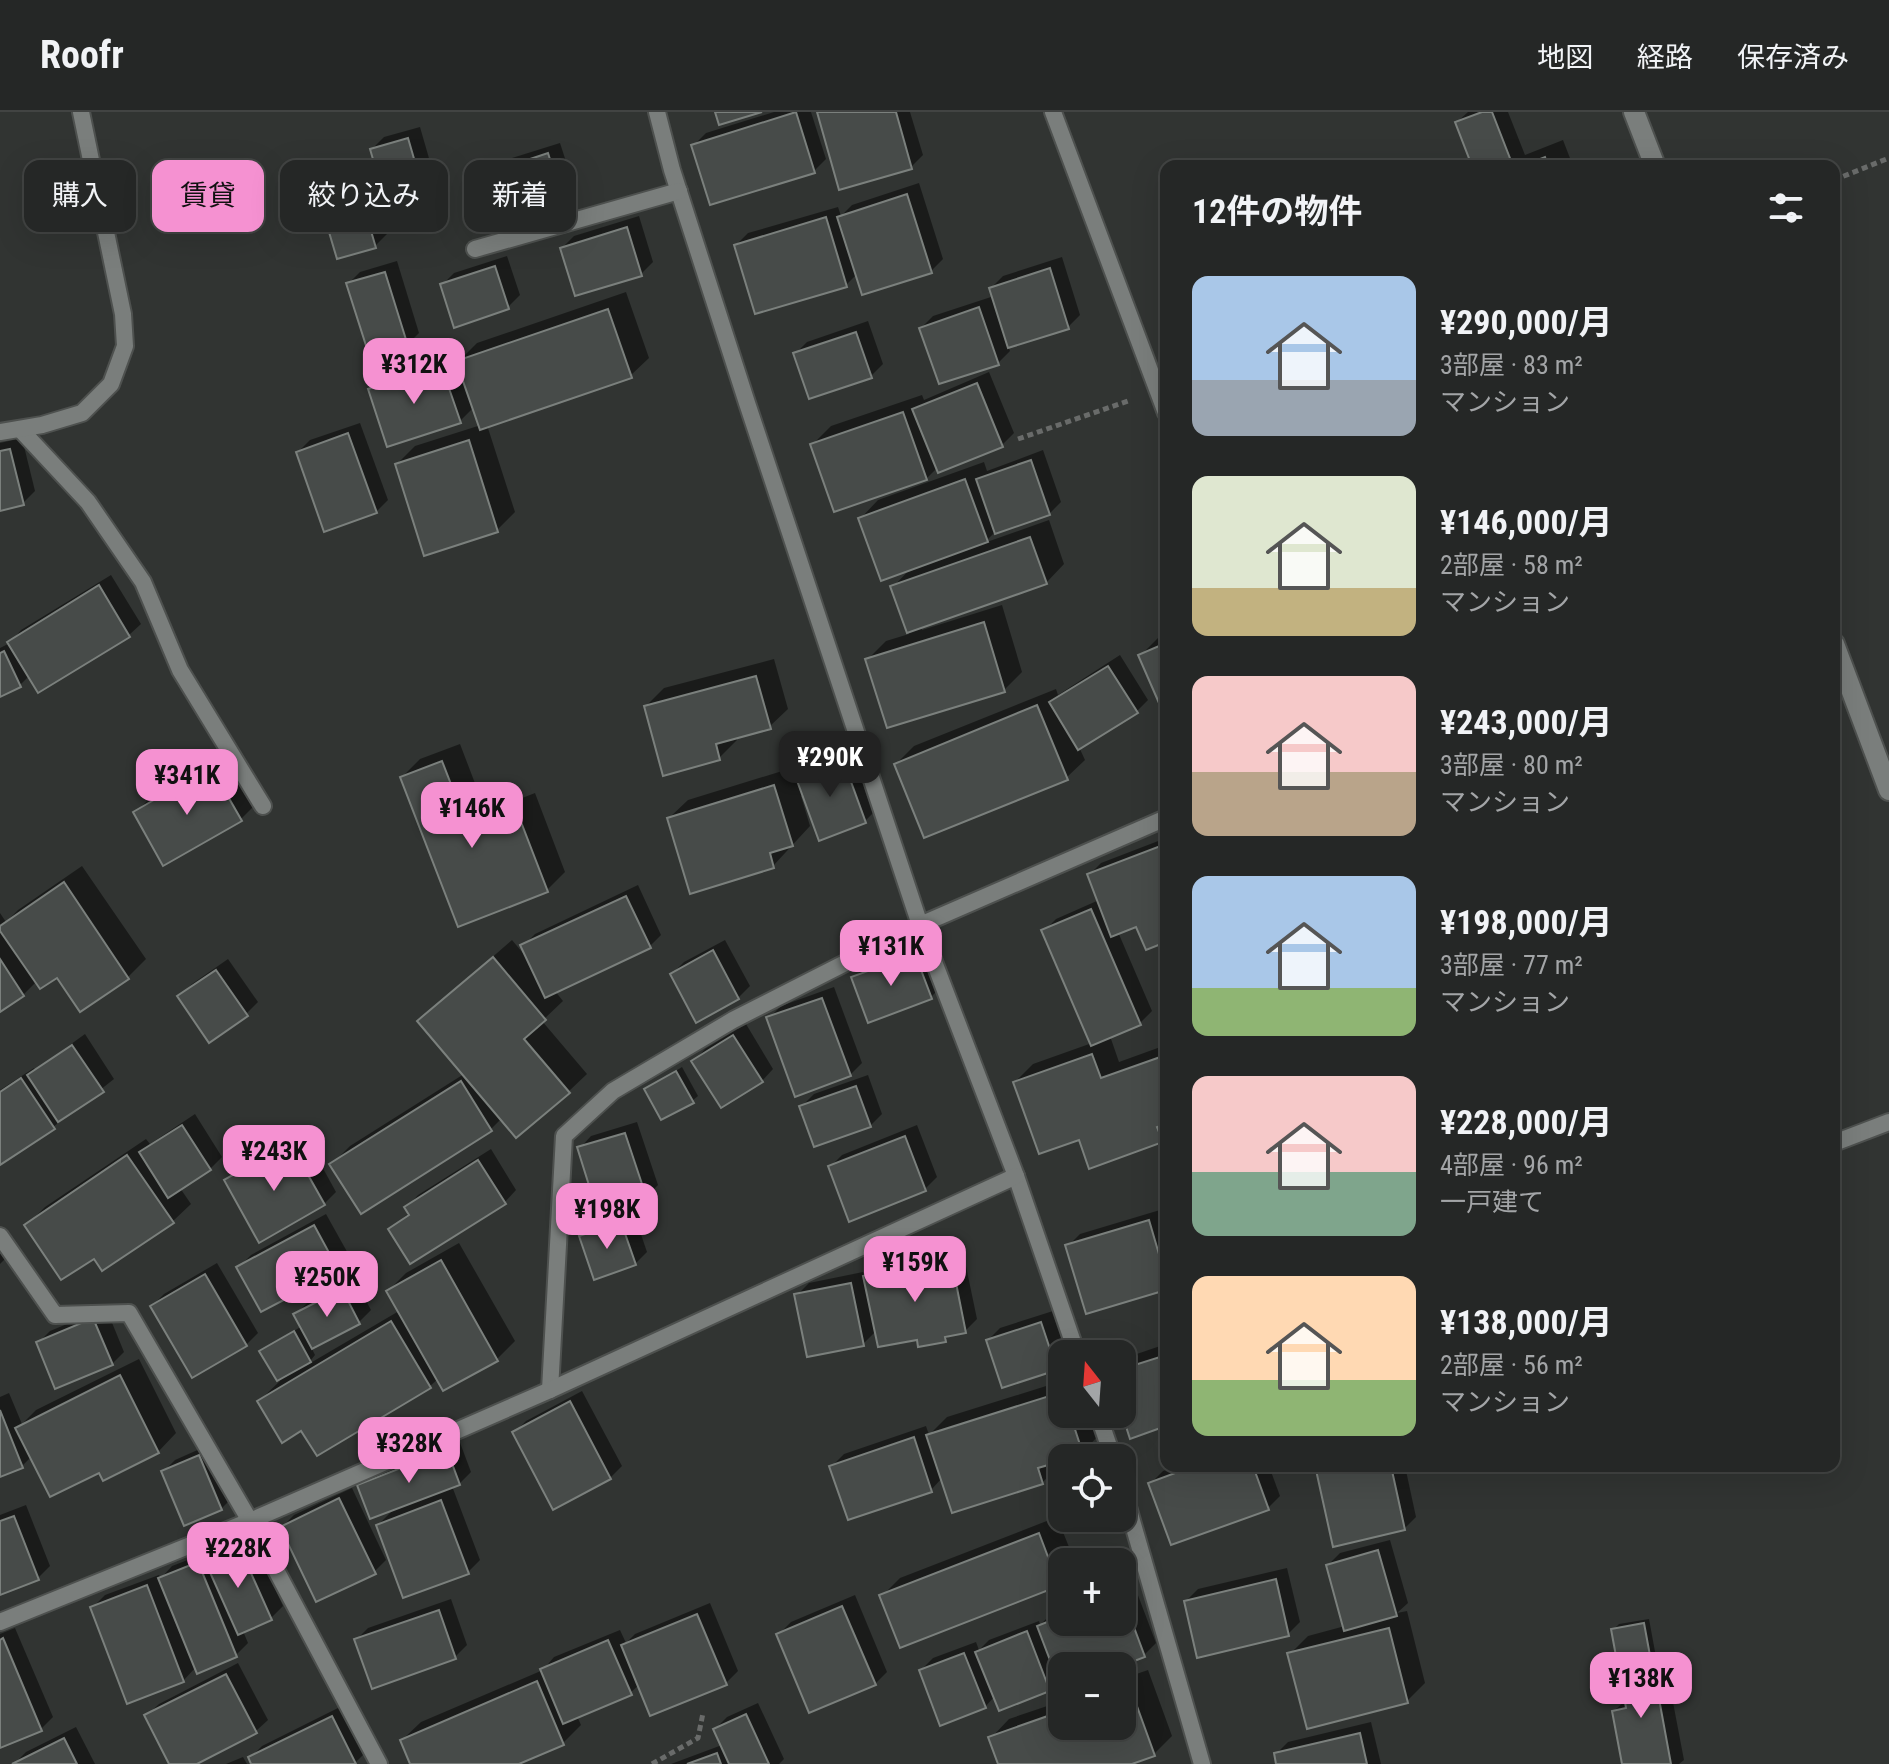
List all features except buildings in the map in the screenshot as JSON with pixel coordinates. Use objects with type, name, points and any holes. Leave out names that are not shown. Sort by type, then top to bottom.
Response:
[{"type":"main road","points":[[1634,112],[1653,160]]},
{"type":"main road","points":[[1840,660],[1889,790]]},
{"type":"lane","points":[[0,432],[82,413],[111,384],[125,346],[123,314],[81,112]]},
{"type":"lane","points":[[657,112],[679,191],[920,925],[1016,1176],[1072,1340]]},
{"type":"lane","points":[[1053,112],[1160,398]]},
{"type":"lane","points":[[475,249],[679,191]]},
{"type":"lane","points":[[20,429],[88,502],[143,582],[180,670],[263,806]]},
{"type":"lane","points":[[550,1390],[564,1136],[613,1091],[733,1020],[920,925],[1160,821]]},
{"type":"lane","points":[[1840,1141],[1889,1122]]},
{"type":"lane","points":[[0,1622],[250,1521],[550,1390],[1016,1176]]},
{"type":"lane","points":[[0,1236],[55,1315],[129,1313],[250,1521],[379,1764]]},
{"type":"lane","points":[[1135,1532],[1202,1764]]},
{"type":"path","points":[[1840,178],[1889,158]]},
{"type":"path","points":[[1018,439],[1157,391]]},
{"type":"path","points":[[652,1764],[698,1738],[703,1713]]}]
